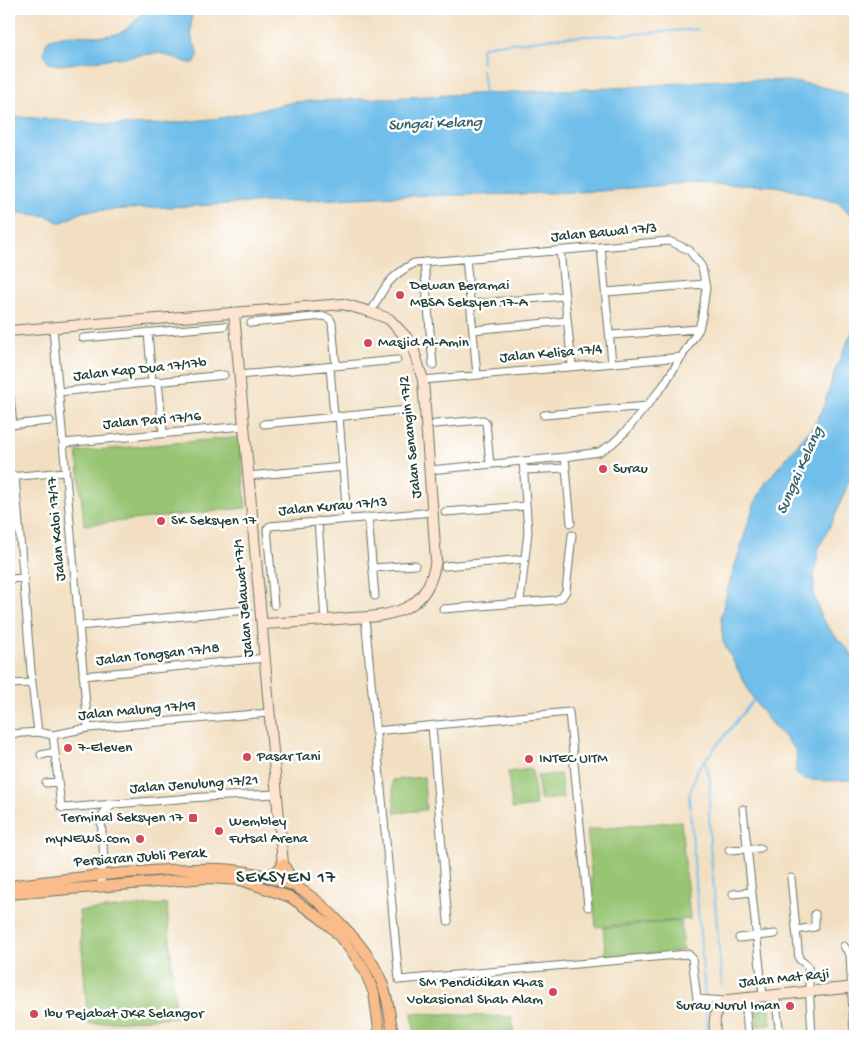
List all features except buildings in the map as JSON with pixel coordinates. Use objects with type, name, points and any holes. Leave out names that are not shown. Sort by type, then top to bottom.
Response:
[{"type":"main road","points":[[264,876],[276,872],[283,864],[292,882],[298,888]]},
{"type":"main road","name":"Persiaran Jubli Perak","points":[[9,886],[100,875],[224,868],[242,870],[282,881],[298,888],[334,916],[362,947],[382,983],[393,1035]]},
{"type":"main road","name":"Persiaran Jubli Perak","points":[[9,894],[225,878],[241,880],[290,897],[334,930],[353,953],[374,993],[380,1036]]},
{"type":"main road","points":[[282,881],[285,892],[290,897]]},
{"type":"main road","points":[[380,1036],[385,1030],[390,1017]]},
{"type":"street","name":"Jalan Bawal 17/3","points":[[371,312],[385,286],[397,272],[414,263],[669,241],[689,250],[702,267],[705,284],[699,329],[663,386],[626,431],[612,444],[599,452],[565,457],[430,470]]},
{"type":"street","points":[[601,247],[611,335],[612,363]]},
{"type":"street","points":[[560,250],[572,366]]},
{"type":"street","points":[[466,258],[477,375]]},
{"type":"street","points":[[424,262],[433,365]]},
{"type":"street","points":[[606,292],[705,284]]},
{"type":"street","points":[[470,304],[564,296]]},
{"type":"street","name":"Jalan Senangin 17/2","points":[[9,331],[343,304],[389,319],[407,338],[413,348],[423,380],[436,560],[434,574],[429,586],[410,606],[384,615],[262,624]]},
{"type":"street","name":"Jalan Jelawat 17/1","points":[[234,313],[283,864],[282,881]]},
{"type":"street","points":[[251,323],[324,316],[330,319],[332,323],[333,366],[347,519]]},
{"type":"street","points":[[472,330],[566,321]]},
{"type":"street","points":[[83,338],[224,326]]},
{"type":"street","name":"Jalan Kaloi 17/17","points":[[53,328],[88,728]]},
{"type":"street","points":[[611,335],[699,329]]},
{"type":"street","points":[[148,332],[163,433]]},
{"type":"street","name":"Jalan Kelisa 17/4","points":[[423,380],[682,356]]},
{"type":"street","points":[[239,376],[397,360]]},
{"type":"street","name":"Jalan Kap Dua 17/17b","points":[[59,392],[224,375]]},
{"type":"street","points":[[9,389],[11,425],[50,421]]},
{"type":"street","points":[[544,415],[647,406]]},
{"type":"street","points":[[264,424],[408,410]]},
{"type":"street","points":[[435,424],[483,420],[486,423],[490,464]]},
{"type":"street","name":"Jalan Pari 17/16","points":[[64,443],[244,426]]},
{"type":"street","points":[[565,457],[570,523]]},
{"type":"street","points":[[520,602],[528,532],[523,461]]},
{"type":"street","points":[[248,476],[342,467]]},
{"type":"street","points":[[524,470],[566,468]]},
{"type":"street","points":[[38,732],[19,528],[12,477],[66,472]]},
{"type":"street","points":[[445,512],[526,506]]},
{"type":"street","name":"Jalan Kurau 17/13","points":[[274,605],[267,529],[270,526],[433,512]]},
{"type":"street","points":[[368,517],[375,596]]},
{"type":"street","points":[[318,522],[325,620]]},
{"type":"street","points":[[9,528],[19,528]]},
{"type":"street","points":[[443,609],[556,600],[562,597],[566,591],[572,536]]},
{"type":"street","points":[[445,566],[525,560]]},
{"type":"street","points":[[373,568],[415,565]]},
{"type":"street","points":[[9,580],[24,578]]},
{"type":"street","points":[[79,626],[247,610]]},
{"type":"street","points":[[365,617],[399,980],[688,954],[692,958],[696,997],[700,1000],[726,1001]]},
{"type":"street","name":"Jalan Tongsan 17/18","points":[[84,676],[264,658]]},
{"type":"street","points":[[9,684],[32,683]]},
{"type":"street","points":[[375,731],[569,712],[588,907]]},
{"type":"street","name":"Jalan Malung 17/19","points":[[9,734],[38,732],[53,735],[88,728],[270,713]]},
{"type":"street","points":[[432,726],[448,921]]},
{"type":"street","points":[[53,735],[61,807],[79,807],[93,811],[100,819],[104,858],[100,875],[102,886]]},
{"type":"street","points":[[41,755],[55,752]]},
{"type":"street","points":[[46,783],[58,782]]},
{"type":"street","name":"Jalan Jenulung 17/21","points":[[79,807],[204,797],[277,794]]},
{"type":"street","points":[[100,819],[113,804]]},
{"type":"street","points":[[743,809],[763,996]]},
{"type":"street","points":[[729,850],[760,848]]},
{"type":"street","points":[[104,858],[113,874]]},
{"type":"street","points":[[790,878],[799,959],[808,966],[812,1036]]},
{"type":"street","points":[[733,894],[752,892]]},
{"type":"street","points":[[796,930],[815,927],[815,914]]},
{"type":"street","points":[[739,938],[776,934]]},
{"type":"street","points":[[844,946],[850,955],[854,987],[854,1036]]},
{"type":"street","name":"Jalan Mat Raji","points":[[715,1036],[715,1016],[717,1010],[726,1001],[775,994],[854,987]]},
{"type":"street","points":[[775,994],[780,1036]]},
{"type":"street","points":[[745,998],[748,1036]]},
{"type":"green space","points":[[240,437],[246,508],[84,525],[77,452]]},
{"type":"green space","points":[[532,769],[536,806],[512,809],[508,772]]},
{"type":"green space","points":[[560,774],[563,798],[540,800],[537,776]]},
{"type":"green space","points":[[424,777],[426,810],[395,813],[392,780]]},
{"type":"green space","points":[[681,821],[690,919],[596,927],[587,830]]},
{"type":"green space","points":[[167,904],[176,1017],[88,1024],[79,911]]},
{"type":"green space","points":[[681,921],[683,951],[606,958],[603,928]]},
{"type":"green space","points":[[770,1008],[771,1025],[757,1026],[756,1009]]},
{"type":"green space","points":[[412,1013],[512,1017],[514,1036],[415,1036]]},
{"type":"water","points":[[144,9],[192,9],[191,35],[198,53],[194,63],[159,53],[59,65],[48,63],[44,52],[47,41],[73,35],[102,36],[120,33],[144,12]]},
{"type":"water","name":"Sungai Kelang","points":[[718,80],[770,80],[805,84],[839,91],[855,98],[855,219],[839,203],[777,186],[685,183],[602,191],[398,196],[85,211],[60,223],[47,216],[9,212],[9,116],[115,125],[161,124],[222,118],[294,102],[629,87]]},
{"type":"water","name":"Sungai Kelang","points":[[855,325],[855,467],[834,518],[819,548],[814,576],[814,595],[821,617],[835,636],[855,657],[855,780],[814,780],[806,779],[796,773],[797,756],[795,749],[769,721],[754,700],[723,642],[721,617],[727,591],[754,505],[766,482],[814,425],[822,411],[836,368]]},
{"type":"waterway","points":[[482,63],[481,48],[495,44],[562,37],[698,29]]},
{"type":"waterway","points":[[482,70],[485,94]]},
{"type":"waterway","points":[[705,996],[689,796],[698,769],[755,698]]},
{"type":"waterway","points":[[705,761],[710,780],[710,845],[722,985]]},
{"type":"waterway","points":[[705,1001],[708,1036]]},
{"type":"waterway","points":[[720,1016],[724,1012]]},
{"type":"waterway","points":[[720,1021],[720,1036]]},
{"type":"place","name":"Dewan Beramai MBSA Seksyen 17-A","points":[[400,295]]},
{"type":"place","name":"Masjid Al-Amin","points":[[368,343]]},
{"type":"place","name":"Surau","points":[[603,469]]},
{"type":"place","name":"SK Seksyen 17","points":[[161,521]]},
{"type":"place","name":"7-Eleven","points":[[68,748]]},
{"type":"place","name":"Pasar Tani","points":[[247,757]]},
{"type":"place","name":"INTEC UITM","points":[[529,759]]},
{"type":"place","name":"Terminal Seksyen 17","points":[[193,818]]},
{"type":"place","name":"Wembley Futsal Arena","points":[[219,831]]},
{"type":"place","name":"myNEWS.com","points":[[140,839]]},
{"type":"place","name":"SM Pendidikan Khas Vokasional Shah Alam","points":[[553,992]]},
{"type":"place","name":"Surau Nurul Iman","points":[[790,1006]]},
{"type":"place","name":"Ibu Pejabat JKR Selangor","points":[[34,1014]]},
{"type":"district","name":"SEKSYEN 17","points":[[286,878]]}]
